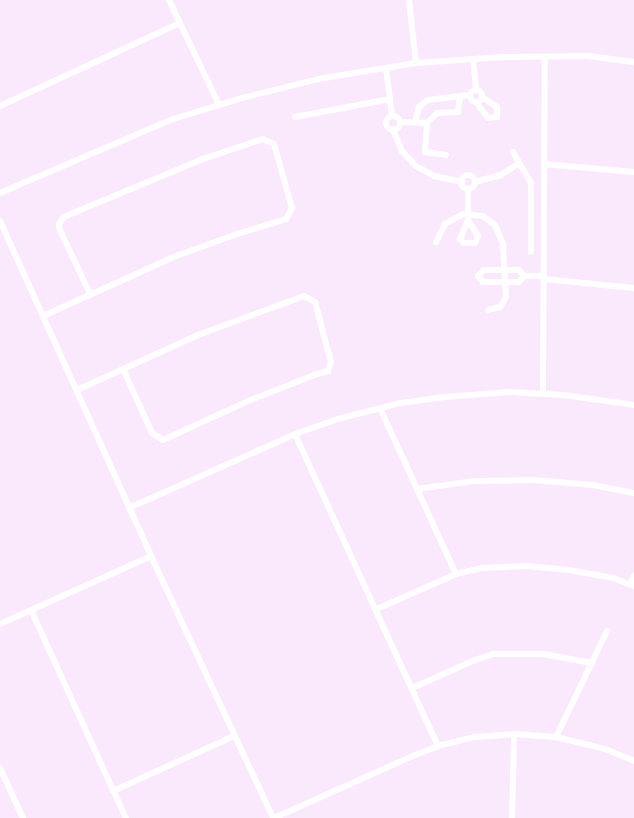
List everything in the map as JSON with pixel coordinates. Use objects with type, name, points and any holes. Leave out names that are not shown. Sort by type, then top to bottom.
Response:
[{"type":"street","points":[[169,0],[219,105]]},
{"type":"street","points":[[409,0],[416,63]]},
{"type":"street","points":[[0,106],[180,22]]},
{"type":"street","points":[[0,193],[144,130],[219,105],[294,84],[416,63],[473,59],[588,56],[634,62]]},
{"type":"street","points":[[543,393],[545,57]]},
{"type":"street","points":[[473,59],[476,90]]},
{"type":"street","points":[[386,68],[392,116],[400,122],[427,123]]},
{"type":"street","points":[[415,122],[419,108],[428,100],[470,95],[476,90]]},
{"type":"street","points":[[470,95],[472,101],[476,102],[488,118],[497,117],[497,107],[482,97],[480,91],[476,90]]},
{"type":"street","points":[[446,154],[425,152],[427,123],[437,113],[458,112],[460,96]]},
{"type":"street","points":[[476,102],[482,97]]},
{"type":"street","points":[[295,117],[390,100]]},
{"type":"street","points":[[392,116],[387,122],[388,126],[393,129],[402,152],[416,166],[434,176],[462,182],[468,189],[468,217]]},
{"type":"street","points":[[393,129],[397,128],[400,122]]},
{"type":"street","points":[[43,316],[194,249],[286,219],[290,214],[289,198],[274,144],[269,140],[254,143],[176,169],[74,213],[64,222],[63,236],[90,294]]},
{"type":"street","points":[[513,152],[518,164],[528,176],[531,186],[531,252]]},
{"type":"street","points":[[468,189],[473,187],[475,182],[501,175],[518,164]]},
{"type":"street","points":[[544,164],[634,172]]},
{"type":"street","points":[[462,182],[468,175],[472,176],[475,182]]},
{"type":"street","points":[[436,242],[445,224],[453,218],[488,218],[498,229],[503,244],[505,270],[504,303],[497,309],[488,310]]},
{"type":"street","points":[[0,221],[151,556],[234,736],[274,818],[438,746],[476,737],[514,734],[556,737],[605,749],[634,761]]},
{"type":"street","points":[[524,276],[519,282],[483,282],[478,276],[482,271],[519,270],[524,276],[634,288]]},
{"type":"street","points":[[77,390],[123,369],[220,326],[294,300],[308,301],[318,313],[328,352],[326,367],[314,375],[266,393],[174,435],[159,439],[154,436],[123,369]]},
{"type":"street","points":[[130,508],[295,434],[380,408],[472,394],[543,393],[634,405]]},
{"type":"street","points":[[380,408],[456,574]]},
{"type":"street","points":[[295,434],[377,609],[438,746]]},
{"type":"street","points":[[417,489],[462,482],[514,479],[573,483],[634,493]]},
{"type":"street","points":[[0,624],[151,556]]},
{"type":"street","points":[[377,609],[456,574],[498,566],[542,567],[599,574],[632,585],[634,576]]},
{"type":"street","points":[[31,610],[126,818]]},
{"type":"street","points":[[556,737],[607,631]]},
{"type":"street","points":[[412,688],[474,660],[494,654],[543,654],[592,663]]},
{"type":"street","points":[[512,818],[514,734]]},
{"type":"street","points":[[114,791],[234,736]]},
{"type":"street","points":[[0,768],[23,818]]}]
